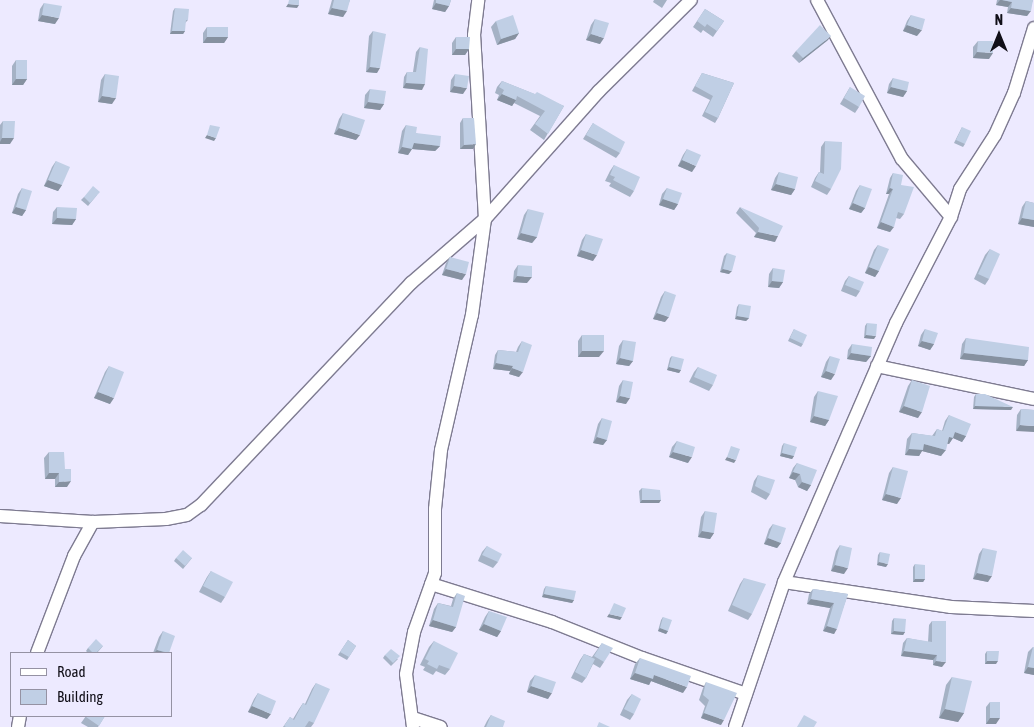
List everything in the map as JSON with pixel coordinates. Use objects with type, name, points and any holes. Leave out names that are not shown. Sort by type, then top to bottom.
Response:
[{"type":"street","points":[[441,727],[413,723],[406,674],[414,632],[434,574],[435,509],[441,450],[472,314],[484,219],[474,36],[478,0]]},
{"type":"street","points":[[0,516],[93,522],[166,519],[187,515],[201,505],[412,283],[484,219],[599,91],[691,0]]},
{"type":"street","points":[[817,0],[902,159],[951,217]]},
{"type":"street","points":[[735,727],[784,582],[877,366],[951,217],[960,189],[995,135],[1010,101],[1034,28]]},
{"type":"street","points":[[877,366],[1034,399]]},
{"type":"street","points":[[37,652],[74,556],[93,522]]},
{"type":"street","points":[[784,582],[951,607],[1034,611]]},
{"type":"street","points":[[430,584],[552,622],[642,658],[746,694]]},
{"type":"building","points":[[289,0],[299,0],[299,5],[288,4]]},
{"type":"building","points":[[334,0],[350,0],[347,11],[332,8]]},
{"type":"building","points":[[436,0],[451,0],[449,6],[436,3]]},
{"type":"building","points":[[1002,0],[1033,0],[1031,11],[1011,8],[1012,2]]},
{"type":"building","points":[[44,3],[62,6],[59,18],[42,15]]},
{"type":"building","points":[[175,8],[189,9],[185,31],[172,31]]},
{"type":"building","points":[[705,9],[724,21],[717,31],[707,24],[705,27],[697,21]]},
{"type":"building","points":[[513,15],[519,33],[501,39],[496,21]]},
{"type":"building","points":[[911,15],[925,19],[922,30],[907,25]]},
{"type":"building","points":[[595,19],[609,23],[604,38],[591,34]]},
{"type":"building","points":[[820,25],[831,36],[803,58],[796,51]]},
{"type":"building","points":[[207,27],[228,27],[228,37],[207,37]]},
{"type":"building","points":[[373,31],[386,34],[380,68],[370,67]]},
{"type":"building","points":[[456,37],[470,37],[469,49],[456,49]]},
{"type":"building","points":[[978,41],[993,41],[993,53],[977,52]]},
{"type":"building","points":[[420,47],[428,49],[425,84],[406,83],[407,72],[416,72]]},
{"type":"building","points":[[16,60],[27,60],[27,79],[16,79]]},
{"type":"building","points":[[702,73],[734,83],[718,118],[705,112],[713,96],[695,86]]},
{"type":"building","points":[[105,74],[119,76],[116,98],[102,96]]},
{"type":"building","points":[[455,74],[469,76],[467,88],[454,86]]},
{"type":"building","points":[[893,78],[909,82],[907,91],[891,87]]},
{"type":"building","points":[[502,81],[535,94],[537,92],[564,106],[548,134],[535,124],[545,111],[517,96],[516,100],[502,94],[504,90],[499,87]]},
{"type":"building","points":[[850,87],[865,96],[859,107],[844,98]]},
{"type":"building","points":[[370,89],[386,91],[384,104],[368,102]]},
{"type":"building","points":[[343,113],[365,120],[360,135],[339,128]]},
{"type":"building","points":[[463,118],[474,118],[476,144],[464,145]]},
{"type":"building","points":[[3,121],[15,121],[14,138],[2,138]]},
{"type":"building","points":[[593,123],[625,142],[620,153],[586,135]]},
{"type":"building","points":[[210,125],[220,127],[216,138],[207,135]]},
{"type":"building","points":[[406,125],[417,127],[416,133],[441,136],[440,146],[414,143],[412,149],[402,147]]},
{"type":"building","points":[[962,127],[971,131],[965,144],[956,140]]},
{"type":"building","points":[[825,141],[842,142],[841,169],[831,189],[815,181],[819,172],[824,174]]},
{"type":"building","points":[[687,149],[701,155],[696,166],[682,160]]},
{"type":"building","points":[[56,161],[70,167],[62,185],[48,180]]},
{"type":"building","points":[[614,165],[640,177],[634,191],[613,180],[615,177],[610,175]]},
{"type":"building","points":[[779,172],[798,177],[795,189],[776,184]]},
{"type":"building","points":[[893,173],[903,175],[901,185],[914,187],[904,214],[898,212],[894,227],[881,222],[893,189],[890,188]]},
{"type":"building","points":[[860,185],[872,189],[865,208],[853,203]]},
{"type":"building","points":[[93,186],[100,192],[90,203],[84,197]]},
{"type":"building","points":[[22,188],[32,191],[26,210],[16,207]]},
{"type":"building","points":[[667,188],[682,193],[678,204],[663,199]]},
{"type":"building","points":[[1026,201],[1034,203],[1034,220],[1022,218]]},
{"type":"building","points":[[57,207],[77,208],[76,219],[57,218]]},
{"type":"building","points":[[740,207],[783,226],[778,236],[758,232],[759,228]]},
{"type":"building","points":[[528,209],[544,213],[537,237],[521,233]]},
{"type":"building","points":[[586,234],[603,239],[597,255],[581,250]]},
{"type":"building","points":[[878,245],[889,249],[879,271],[869,267]]},
{"type":"building","points":[[990,249],[1000,254],[989,279],[978,274]]},
{"type":"building","points":[[727,253],[736,256],[732,271],[723,269]]},
{"type":"building","points":[[450,257],[469,262],[466,274],[446,269]]},
{"type":"building","points":[[518,265],[532,266],[532,277],[517,276]]},
{"type":"building","points":[[773,268],[785,270],[783,282],[772,281]]},
{"type":"building","points":[[849,276],[864,282],[860,291],[845,285]]},
{"type":"building","points":[[665,291],[676,295],[669,317],[657,313]]},
{"type":"building","points":[[739,304],[751,306],[749,318],[737,316]]},
{"type":"building","points":[[867,323],[877,324],[876,336],[866,335]]},
{"type":"building","points":[[794,329],[807,335],[803,344],[790,338]]},
{"type":"building","points":[[925,329],[938,333],[934,344],[922,341]]},
{"type":"building","points":[[582,335],[604,335],[604,351],[582,351]]},
{"type":"building","points":[[966,338],[1029,347],[1028,360],[964,353]]},
{"type":"building","points":[[623,340],[636,342],[633,361],[620,358]]},
{"type":"building","points":[[522,341],[532,345],[523,372],[512,368],[513,366],[496,363],[498,350],[518,352]]},
{"type":"building","points":[[852,344],[872,347],[871,356],[851,353]]},
{"type":"building","points":[[672,356],[684,359],[681,370],[669,367]]},
{"type":"building","points":[[830,356],[840,359],[835,374],[826,371]]},
{"type":"building","points":[[109,366],[124,372],[114,398],[98,392]]},
{"type":"building","points":[[698,367],[717,375],[713,385],[694,377]]},
{"type":"building","points":[[623,380],[633,382],[630,398],[620,396]]},
{"type":"building","points":[[912,380],[930,386],[922,412],[904,406]]},
{"type":"building","points":[[818,391],[838,396],[829,420],[814,416]]},
{"type":"building","points":[[976,394],[985,394],[1013,407],[975,406]]},
{"type":"building","points":[[1021,409],[1034,410],[1034,426],[1020,425]]},
{"type":"building","points":[[949,415],[971,424],[966,436],[955,432],[953,438],[949,437],[946,450],[924,444],[923,450],[909,449],[912,433],[935,436],[937,429],[943,431]]},
{"type":"building","points":[[602,418],[612,421],[607,440],[597,437]]},
{"type":"building","points":[[677,441],[695,447],[692,457],[673,452]]},
{"type":"building","points":[[784,443],[797,447],[794,456],[782,453]]},
{"type":"building","points":[[731,446],[740,449],[736,460],[727,457]]},
{"type":"building","points":[[49,452],[64,452],[65,469],[71,469],[71,481],[59,482],[59,473],[49,473]]},
{"type":"building","points":[[797,463],[817,470],[811,485],[802,482],[800,474],[793,472]]},
{"type":"building","points":[[893,467],[908,471],[901,498],[886,494]]},
{"type":"building","points":[[758,475],[775,480],[770,494],[755,486]]},
{"type":"building","points":[[642,488],[660,490],[661,500],[642,500]]},
{"type":"building","points":[[705,511],[717,513],[714,533],[702,531]]},
{"type":"building","points":[[773,524],[786,528],[781,543],[768,538]]},
{"type":"building","points":[[840,545],[852,548],[848,568],[835,565]]},
{"type":"building","points":[[487,546],[502,554],[498,562],[482,555]]},
{"type":"building","points":[[983,548],[997,551],[992,576],[977,573]]},
{"type":"building","points":[[183,550],[192,558],[185,566],[176,558]]},
{"type":"building","points":[[880,552],[890,554],[888,564],[879,562]]},
{"type":"building","points":[[915,564],[925,565],[925,579],[915,579]]},
{"type":"building","points":[[211,571],[233,582],[225,597],[203,586]]},
{"type":"building","points":[[744,578],[766,584],[752,614],[732,605]]},
{"type":"building","points":[[546,586],[576,591],[574,600],[544,594]]},
{"type":"building","points":[[813,589],[848,594],[837,629],[827,626],[834,603],[811,599]]},
{"type":"building","points":[[457,593],[465,596],[456,627],[433,620],[438,603],[453,607]]},
{"type":"building","points":[[614,603],[626,608],[622,617],[609,614]]},
{"type":"building","points":[[489,611],[507,617],[501,631],[484,624]]},
{"type":"building","points":[[663,617],[672,620],[668,631],[660,628]]},
{"type":"building","points":[[894,618],[906,619],[905,632],[894,631]]},
{"type":"building","points":[[932,621],[946,621],[946,662],[936,661],[937,655],[904,651],[907,638],[932,642]]},
{"type":"building","points":[[163,631],[175,636],[169,652],[157,650]]},
{"type":"building","points":[[96,639],[103,646],[97,652],[92,652],[88,648]]},
{"type":"building","points":[[348,640],[356,646],[349,657],[340,652]]},
{"type":"building","points":[[434,641],[458,653],[450,669],[439,665],[437,669],[427,664],[429,661],[425,659]]},
{"type":"building","points":[[602,643],[613,648],[604,662],[594,656]]},
{"type":"building","points":[[1034,647],[1034,668],[1028,667]]},
{"type":"building","points":[[391,649],[400,656],[393,663],[385,655]]},
{"type":"building","points":[[987,651],[999,651],[998,661],[987,661]]},
{"type":"building","points":[[584,654],[595,659],[586,678],[575,672]]},
{"type":"building","points":[[640,658],[691,676],[687,687],[654,675],[653,679],[635,673]]},
{"type":"building","points":[[535,675],[556,682],[552,693],[531,686]]},
{"type":"building","points":[[952,677],[972,681],[964,713],[945,709]]},
{"type":"building","points":[[706,682],[737,693],[724,720],[704,713],[709,700],[703,695]]},
{"type":"building","points":[[316,683],[330,689],[314,723],[309,721],[305,727],[284,726],[290,717],[294,720],[303,703],[306,705]]},
{"type":"building","points":[[258,693],[276,701],[271,714],[252,706]]},
{"type":"building","points":[[632,694],[641,699],[634,714],[624,709]]},
{"type":"building","points":[[990,702],[1000,702],[1000,718],[990,718]]},
{"type":"building","points":[[491,715],[505,721],[503,727],[486,727]]},
{"type":"building","points":[[804,715],[817,722],[814,727],[797,727]]},
{"type":"building","points":[[86,717],[104,717],[99,726]]},
{"type":"building","points":[[599,722],[610,727],[597,727]]}]
